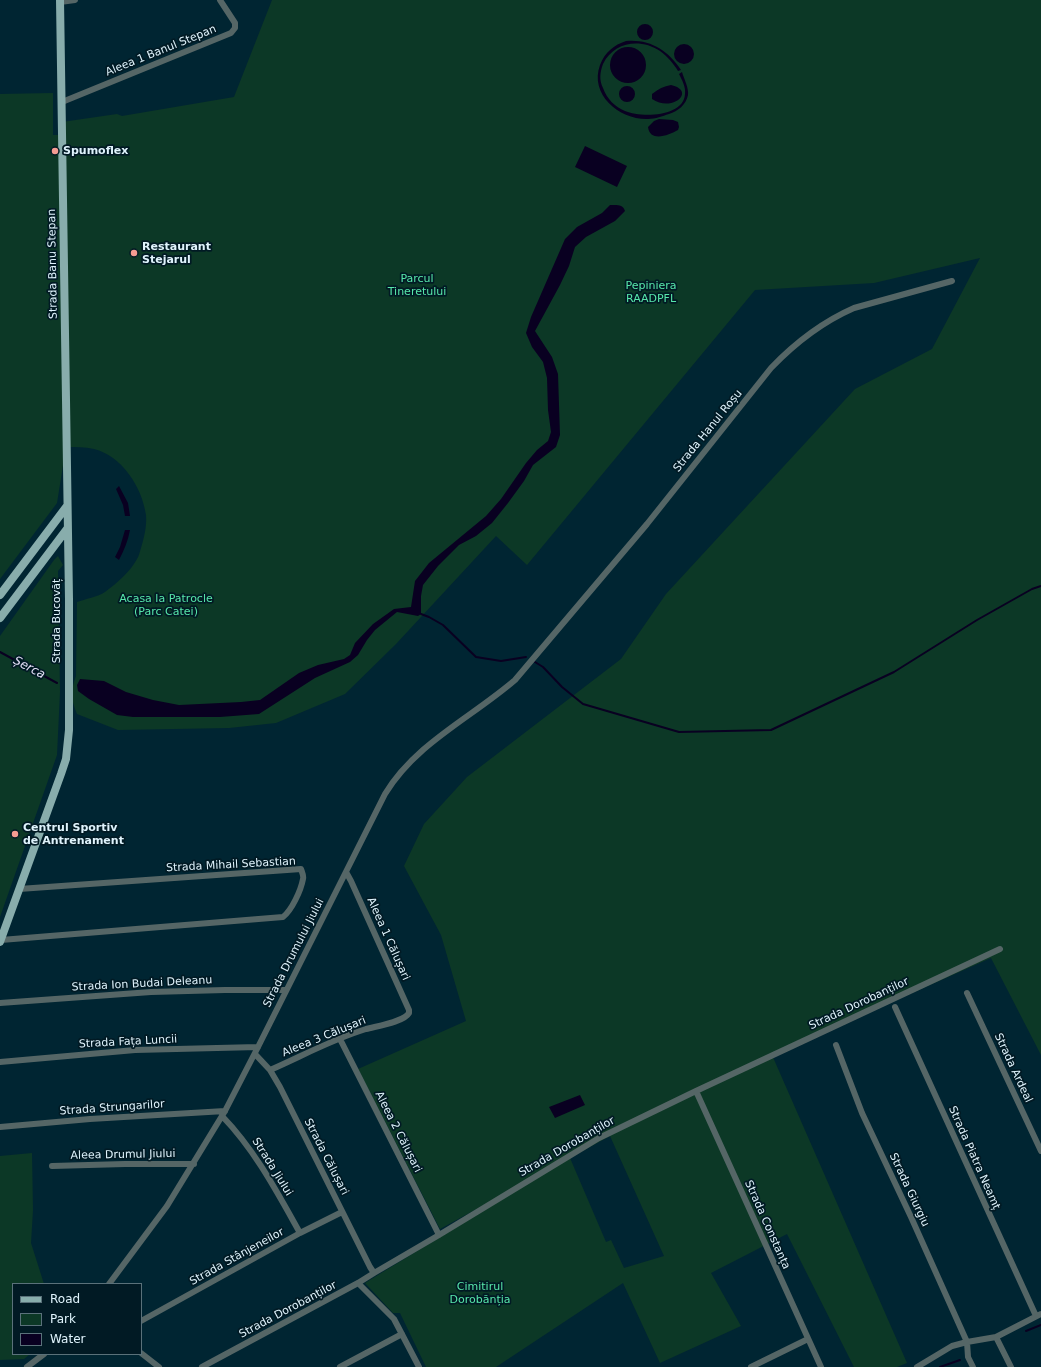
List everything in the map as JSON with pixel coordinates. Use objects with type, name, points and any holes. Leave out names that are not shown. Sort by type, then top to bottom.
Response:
[{"type":"main road","name":"Strada Banu Stepan","points":[[60,1],[67,529]]},
{"type":"main road","points":[[0,595],[67,506]]},
{"type":"main road","points":[[0,618],[67,529]]},
{"type":"main road","name":"Strada Bucovăț","points":[[0,941],[61,774],[68,745],[69,600],[67,529]]},
{"type":"street","points":[[60,1],[75,0]]},
{"type":"street","name":"Aleea 1 Banul Stepan","points":[[62,102],[231,33],[235,28],[235,23],[220,0]]},
{"type":"street","name":"Strada Hanul Roșu","points":[[529,663],[647,524],[771,368],[788,350],[808,334],[854,308],[952,281]]},
{"type":"street","name":"Strada Drumului Jiului","points":[[110,1283],[167,1206],[194,1164],[223,1114],[394,779],[435,739],[498,695],[515,680],[529,663]]},
{"type":"street","name":"Strada Mihail Sebastian","points":[[0,941],[283,917],[288,913],[294,902],[304,877],[301,869],[19,889]]},
{"type":"street","name":"Aleea 1 Călușari","points":[[346,872],[409,1010],[408,1015]]},
{"type":"street","name":"Strada Dorobanților","points":[[202,1367],[358,1283],[599,1138],[1000,949]]},
{"type":"street","name":"Strada Ion Budai Deleanu","points":[[0,1003],[151,992],[286,990]]},
{"type":"street","name":"Strada Ardeal","points":[[967,993],[1041,1151]]},
{"type":"street","name":"Strada Piatra Neamț","points":[[895,1007],[1038,1315]]},
{"type":"street","name":"Aleea 3 Călușari","points":[[270,1070],[340,1039],[366,1029],[404,1019],[408,1015]]},
{"type":"street","name":"Aleea 2 Călușari","points":[[340,1039],[439,1235]]},
{"type":"street","name":"Strada Giurgiu","points":[[836,1045],[862,1113],[967,1342],[968,1357],[973,1367]]},
{"type":"street","name":"Strada Fața Luncii","points":[[0,1062],[135,1050],[258,1047]]},
{"type":"street","name":"Strada Călușari","points":[[254,1054],[270,1070],[280,1087],[342,1212],[374,1272]]},
{"type":"street","name":"Strada Constanța","points":[[696,1091],[821,1367]]},
{"type":"street","name":"Strada Strungarilor","points":[[0,1127],[90,1119],[223,1114]]},
{"type":"street","name":"Strada Jiului","points":[[223,1114],[255,1156],[300,1233]]},
{"type":"street","name":"Aleea Drumul Jiului","points":[[52,1166],[194,1164]]},
{"type":"street","name":"Strada Stânjeneilor","points":[[142,1320],[300,1233],[342,1212]]},
{"type":"street","points":[[358,1283],[394,1320],[419,1367]]},
{"type":"street","points":[[918,1367],[952,1346],[996,1337],[1038,1315]]},
{"type":"street","points":[[340,1367],[402,1334]]},
{"type":"street","points":[[996,1337],[1011,1367]]},
{"type":"street","points":[[751,1367],[808,1339]]},
{"type":"street","points":[[142,1354],[159,1367]]},
{"type":"street","points":[[27,1367],[43,1355]]},
{"type":"green space","points":[[272,0],[1041,0],[1041,1055],[991,958],[772,1055],[907,1363],[897,1367],[854,1367],[787,1234],[711,1273],[741,1326],[660,1363],[623,1283],[496,1367],[426,1367],[400,1313],[393,1313],[365,1283],[559,1164],[440,1229],[358,1069],[466,1021],[441,935],[404,866],[424,824],[467,777],[621,659],[666,594],[855,389],[932,349],[980,258],[874,283],[755,290],[527,565],[496,536],[396,644],[345,694],[276,723],[229,728],[118,730],[77,714],[73,704],[72,695],[76,676],[77,602],[102,594],[114,585],[131,568],[140,552],[146,528],[146,515],[140,494],[129,474],[113,458],[104,453],[84,447],[66,447],[57,503],[0,579],[0,94],[53,93],[53,135],[62,135],[62,122],[117,114],[122,116],[234,97]],"holes":[[[610,1136],[664,1256],[624,1268],[611,1240],[606,1242],[570,1158]]]},
{"type":"green space","name":"Centrul Sportiv de Antrenament","points":[[58,556],[63,565],[58,571],[60,692],[57,755],[0,917],[0,636]]},
{"type":"green space","points":[[32,1153],[33,1210],[31,1243],[44,1283],[12,1283],[12,1355],[29,1355],[24,1359],[0,1360],[0,1156]]},
{"type":"water","points":[[645,24],[651,26],[653,32],[651,38],[645,40],[639,38],[637,32],[639,26]]},
{"type":"water","points":[[626,41],[643,42],[658,47],[676,63],[681,70],[678,71],[665,55],[652,47],[644,44],[628,44],[614,51],[603,64],[600,76],[601,82],[609,99],[625,111],[641,115],[661,114],[670,111],[683,102],[685,89],[679,74],[682,72],[688,92],[683,105],[672,113],[648,119],[627,115],[609,104],[603,96],[599,86],[598,76],[600,65],[604,56],[610,50]]},
{"type":"water","points":[[684,44],[691,47],[694,54],[691,61],[684,64],[677,61],[674,54],[677,47]]},
{"type":"water","points":[[632,47],[641,52],[645,58],[645,72],[641,78],[632,83],[624,83],[615,78],[611,72],[610,61],[615,52],[621,48]]},
{"type":"water","points":[[671,85],[678,88],[682,92],[682,96],[679,100],[667,104],[660,103],[652,99],[652,94],[654,92]]},
{"type":"water","points":[[627,86],[634,91],[635,94],[630,101],[627,102],[620,97],[619,94],[624,87]]},
{"type":"water","points":[[659,119],[678,122],[678,130],[670,134],[660,136],[652,135],[649,132],[648,127],[654,121]]},
{"type":"water","points":[[585,146],[627,166],[617,187],[575,167]]},
{"type":"water","points":[[610,205],[621,206],[625,211],[615,221],[586,237],[575,247],[569,266],[560,285],[535,331],[552,357],[558,374],[560,435],[556,447],[533,465],[524,481],[492,523],[476,536],[459,545],[438,566],[423,585],[421,596],[421,614],[418,616],[397,612],[375,630],[358,655],[350,662],[315,678],[259,714],[220,717],[133,717],[117,715],[78,691],[77,685],[80,679],[104,681],[126,692],[153,700],[179,705],[260,700],[299,673],[318,665],[344,659],[350,655],[355,643],[373,624],[394,609],[411,607],[415,581],[429,563],[486,516],[501,499],[526,463],[537,450],[548,441],[551,432],[548,410],[547,378],[543,362],[532,347],[526,333],[531,317],[565,239],[577,227],[602,213]]},
{"type":"water","points":[[119,486],[128,503],[130,516],[125,516],[123,505],[116,489]]},
{"type":"water","points":[[125,530],[130,530],[126,545],[119,560],[115,557],[120,547]]},
{"type":"water","points":[[580,1095],[585,1105],[555,1118],[549,1107]]},
{"type":"waterway","points":[[535,662],[543,667],[562,687],[583,704],[679,732],[771,730],[894,672],[977,620],[1032,589],[1041,586]]},
{"type":"waterway","points":[[421,614],[443,625],[476,657],[501,661],[526,657]]},
{"type":"waterway","name":"Șerca","points":[[0,652],[57,683]]},
{"type":"waterway","points":[[1026,1331],[1041,1325]]},
{"type":"waterway","points":[[940,1367],[960,1360]]},
{"type":"place","name":"Spumoflex","points":[[55,151]]},
{"type":"place","name":"Restaurant Stejarul","points":[[134,253]]},
{"type":"place","name":"Centrul Sportiv de Antrenament","points":[[15,834]]},
{"type":"park label","name":"Parcul Tineretului","points":[[417,285]]},
{"type":"park label","name":"Pepiniera RAADPFL","points":[[651,292]]},
{"type":"park label","name":"Acasa la Patrocle (Parc Catei)","points":[[166,605]]},
{"type":"park label","name":"Cimitirul Dorobănția","points":[[480,1293]]}]
